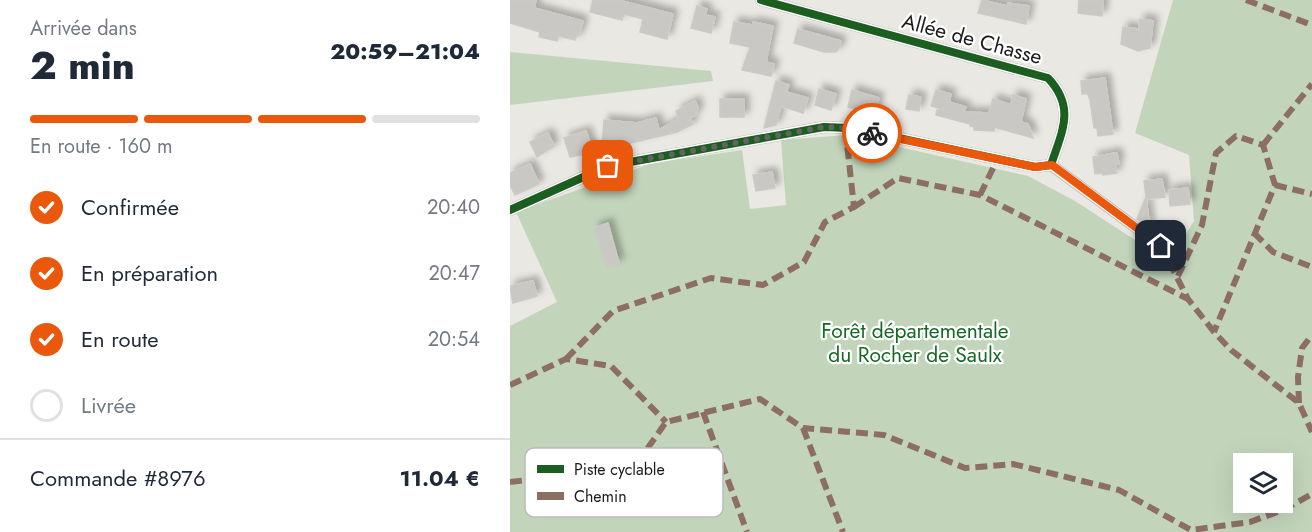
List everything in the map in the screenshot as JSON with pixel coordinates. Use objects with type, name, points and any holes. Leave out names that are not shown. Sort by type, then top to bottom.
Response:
[{"type":"street","name":"Allée de Chasse","points":[[761,0],[1048,78],[1059,90],[1065,106],[1064,122],[1052,165]]},
{"type":"street","points":[[510,210],[608,166],[824,127],[860,130],[1035,167],[1052,165],[1161,246]]},
{"type":"green space","name":"Forêt départementale du Rocher de Saulx","points":[[1173,0],[1312,0],[1312,532],[510,532],[510,326],[557,302],[516,212],[650,164],[742,150],[750,209],[786,205],[781,140],[846,135],[1028,176],[1075,201],[1169,262],[1194,221],[1189,155],[1135,133]]},
{"type":"green space","points":[[510,52],[711,71],[713,81],[510,105]]},
{"type":"building","points":[[510,0],[536,0],[534,8],[583,21],[579,35],[575,40],[559,36],[557,41],[539,37],[540,32],[510,23]]},
{"type":"building","points":[[593,0],[618,0],[673,14],[667,39],[640,32],[643,19],[624,14],[622,20],[590,12]]},
{"type":"building","points":[[982,0],[1007,6],[1008,3],[1029,6],[1026,24],[978,13]]},
{"type":"building","points":[[1079,0],[1103,0],[1102,16],[1078,13]]},
{"type":"building","points":[[697,6],[707,9],[705,15],[715,17],[711,33],[691,28]]},
{"type":"building","points":[[1140,19],[1153,21],[1150,48],[1138,51],[1121,44],[1123,27],[1139,29]]},
{"type":"building","points":[[734,22],[753,25],[753,22],[773,26],[766,62],[774,64],[771,76],[742,70],[750,47],[730,43]]},
{"type":"building","points":[[798,29],[841,41],[839,48],[836,52],[824,52],[794,43]]},
{"type":"building","points":[[1105,78],[1113,134],[1098,136],[1097,128],[1094,128],[1090,100],[1088,94],[1082,94],[1081,81]]},
{"type":"building","points":[[776,81],[789,85],[786,92],[808,98],[803,113],[781,106],[776,125],[764,128]]},
{"type":"building","points":[[819,89],[836,94],[831,110],[815,105]]},
{"type":"building","points":[[852,90],[879,98],[874,114],[848,107]]},
{"type":"building","points":[[936,90],[951,94],[949,102],[966,107],[964,112],[989,113],[993,99],[1011,105],[1013,95],[1026,99],[1021,122],[1028,124],[1033,138],[994,127],[994,131],[974,130],[970,124],[936,115],[937,110],[947,110],[931,106]]},
{"type":"building","points":[[909,95],[921,97],[919,111],[906,109]]},
{"type":"building","points":[[720,99],[744,99],[744,117],[720,117]]},
{"type":"building","points":[[695,101],[698,107],[696,115],[690,118],[693,124],[677,132],[627,144],[619,143],[618,146],[602,145],[604,120],[637,123],[656,118],[659,130],[679,119],[676,111]]},
{"type":"building","points":[[586,131],[593,152],[570,157],[564,138]]},
{"type":"building","points":[[548,133],[554,146],[537,157],[530,142]]},
{"type":"building","points":[[1117,153],[1119,164],[1115,164],[1117,173],[1095,174],[1093,157]]},
{"type":"building","points":[[530,164],[539,184],[515,195],[510,185],[510,173]]},
{"type":"building","points":[[772,172],[775,188],[756,191],[753,175]]},
{"type":"building","points":[[1162,179],[1165,197],[1146,199],[1150,228],[1137,219],[1146,197],[1144,181]]},
{"type":"building","points":[[1188,188],[1190,204],[1170,206],[1169,190]]},
{"type":"building","points":[[608,223],[619,263],[607,267],[594,228]]},
{"type":"building","points":[[533,281],[537,296],[513,303],[510,286]]},
{"type":"marked path","points":[[1246,0],[1312,25]]},
{"type":"marked path","points":[[1263,145],[1312,84]]},
{"type":"marked path","points":[[566,359],[613,311],[711,278],[763,285],[804,262],[825,222],[854,207],[846,135],[849,128]]},
{"type":"marked path","points":[[1178,276],[1202,225],[1216,153],[1236,136],[1263,145],[1275,185],[1214,332]]},
{"type":"marked path","points":[[980,195],[997,160]]},
{"type":"marked path","points":[[854,207],[898,178],[980,195],[1188,299]]},
{"type":"marked path","points":[[1275,185],[1312,194]]},
{"type":"marked path","points":[[1254,233],[1273,252],[1312,267]]},
{"type":"marked path","points":[[1161,246],[1188,299],[1214,332],[1231,350],[1299,403],[1312,432]]},
{"type":"marked path","points":[[1299,403],[1298,377],[1302,348],[1312,335]]},
{"type":"marked path","points":[[510,385],[566,359],[611,366],[666,422]]},
{"type":"marked path","points":[[648,448],[666,422],[760,399],[803,428],[884,435],[965,468],[1013,464],[1119,490],[1191,530],[1250,522],[1283,510],[1312,494]]},
{"type":"marked path","points":[[703,412],[716,448]]},
{"type":"marked path","points":[[803,428],[843,532]]},
{"type":"marked path","points":[[723,467],[747,532]]},
{"type":"marked path","points":[[510,482],[525,480]]},
{"type":"cycle path","points":[[510,210],[608,166],[824,127],[849,128],[1035,167],[1051,165],[1062,130],[1064,110],[1062,99],[1048,78],[761,0]]},
{"type":"way so far","points":[[608,166],[824,127],[849,128],[872,133]]},
{"type":"route","points":[[872,133],[1035,167],[1052,165],[1161,246]]}]
